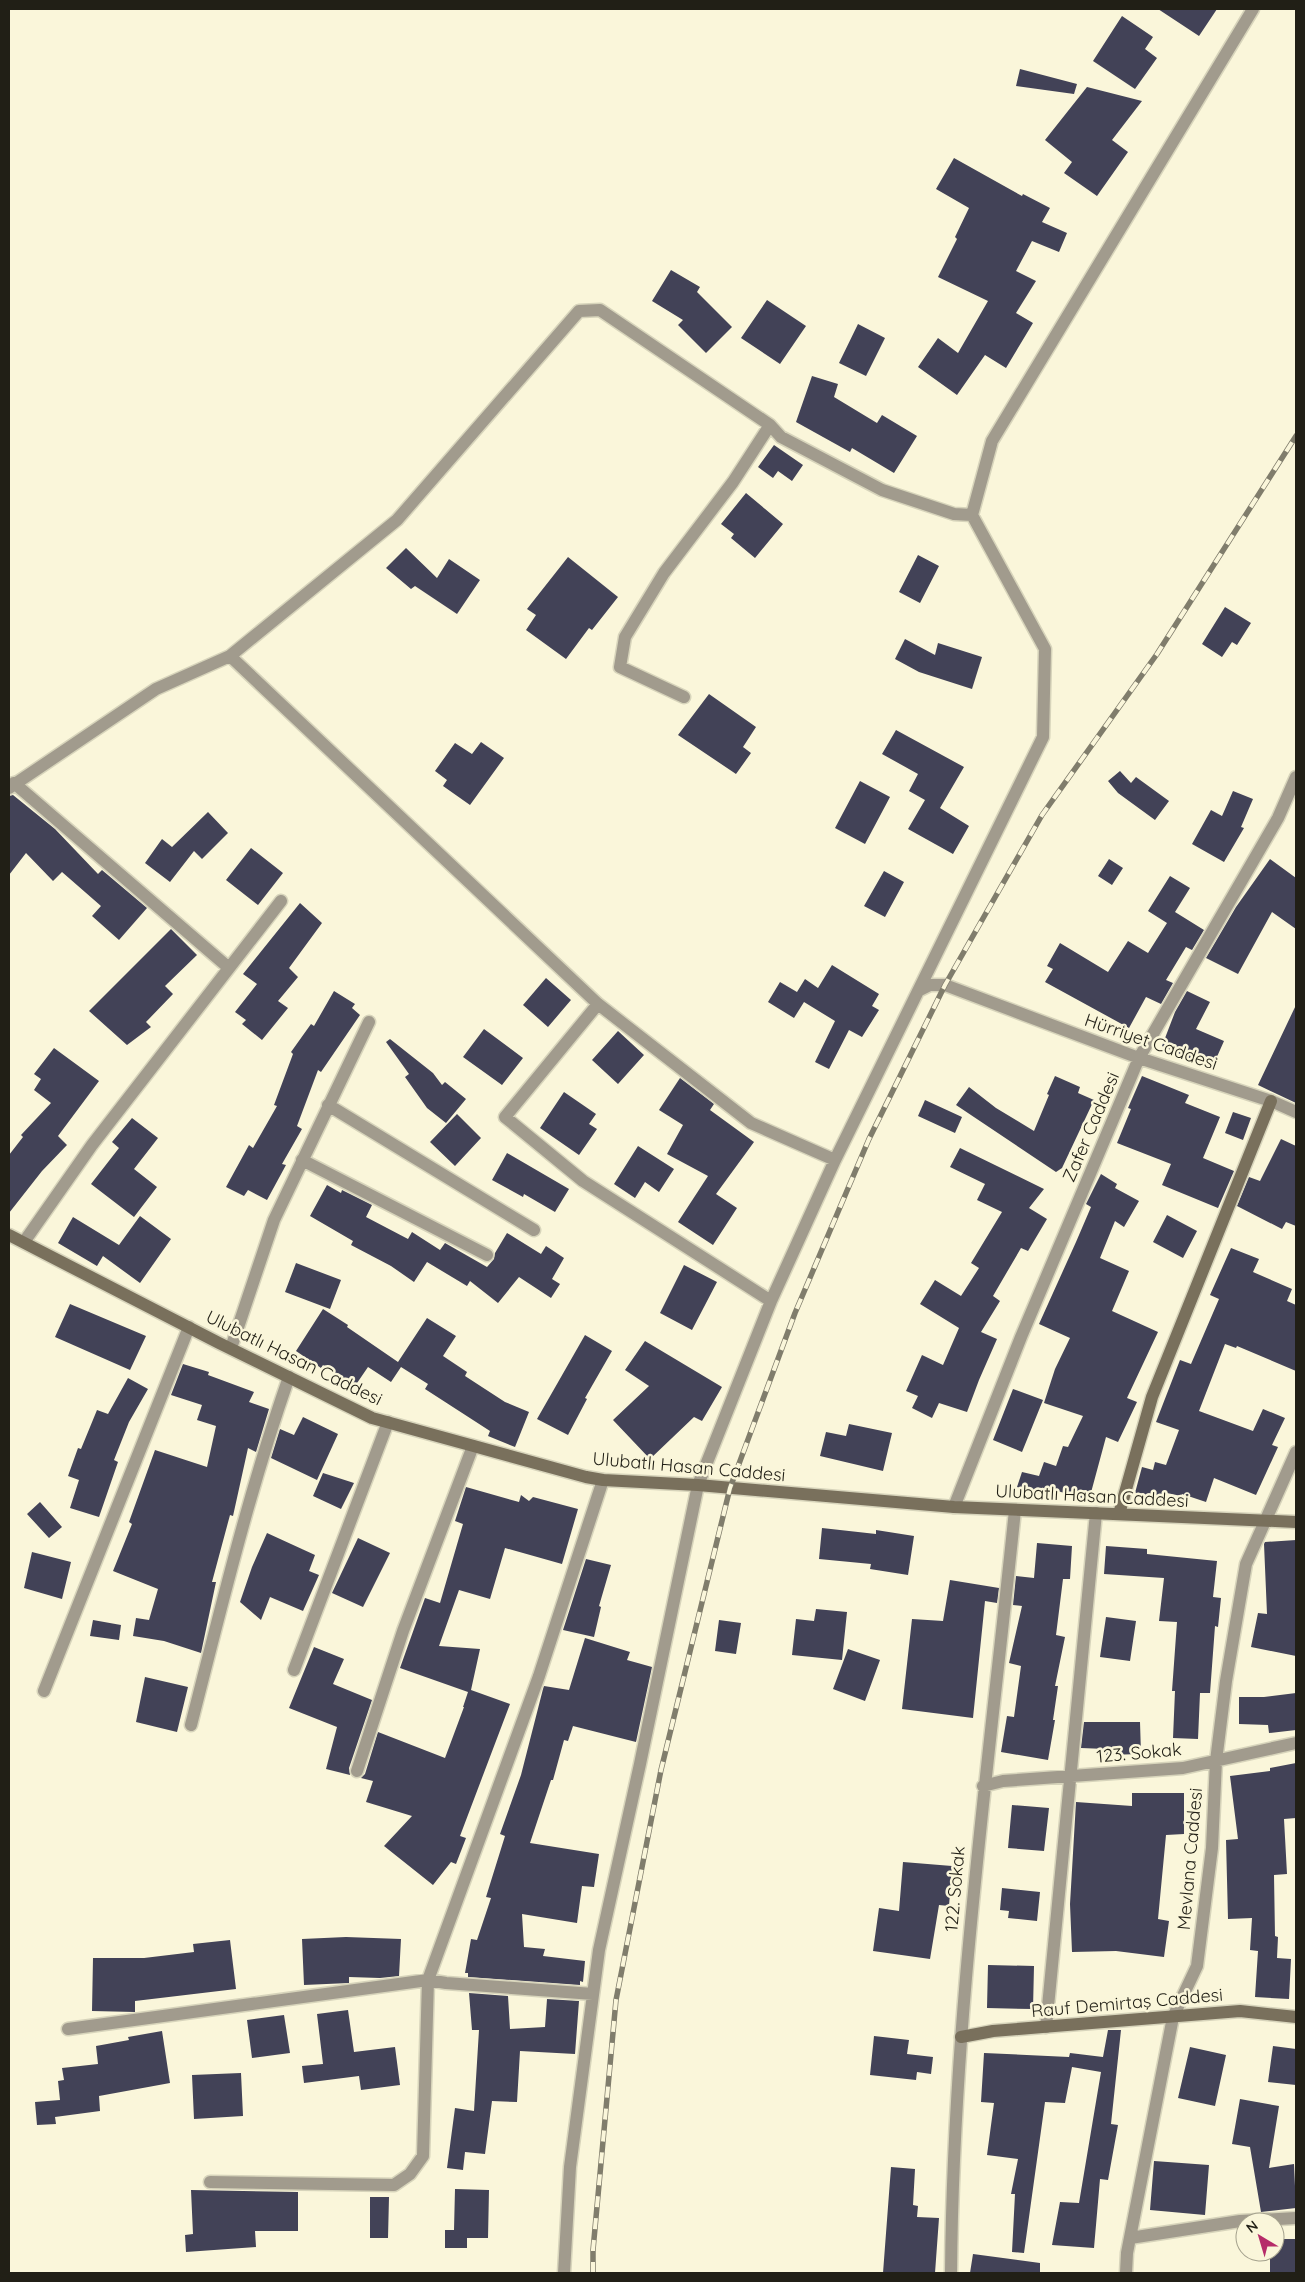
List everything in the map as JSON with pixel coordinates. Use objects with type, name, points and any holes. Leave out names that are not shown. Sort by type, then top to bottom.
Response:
[{"type":"street","points":[[564,2273],[570,2167],[599,1950],[698,1485],[771,1302],[836,1160],[1043,737],[1045,649],[972,515],[992,441],[1253,9]]},
{"type":"street","points":[[229,968],[11,786],[156,689],[230,656],[397,520],[579,311],[600,310],[770,425],[781,437],[882,490],[954,514],[972,515]]},
{"type":"street","points":[[684,697],[620,666],[625,637],[664,573],[733,482],[770,425]]},
{"type":"street","points":[[230,656],[598,1004],[751,1123],[836,1160]]},
{"type":"street","name":"Zafer Caddesi","points":[[954,1507],[1021,1337],[1139,1058],[1278,818],[1296,777]]},
{"type":"street","points":[[24,1242],[92,1146],[281,901]]},
{"type":"street","name":"Hürriyet Caddesi","points":[[918,990],[930,985],[945,985],[1139,1058],[1271,1101],[1296,1112]]},
{"type":"street","points":[[598,1004],[505,1117],[583,1181],[771,1302]]},
{"type":"street","points":[[231,1348],[274,1220],[328,1105],[370,1022]]},
{"type":"street","points":[[1118,1514],[1152,1397],[1271,1101]]},
{"type":"street","points":[[328,1105],[534,1230]]},
{"type":"street","points":[[302,1160],[487,1254]]},
{"type":"street","name":"Ulubatlı Hasan Caddesi","points":[[9,1235],[372,1418],[603,1480],[698,1485],[954,1507],[1296,1522]]},
{"type":"street","points":[[44,1691],[189,1327]]},
{"type":"street","points":[[191,1725],[235,1548],[264,1447],[289,1377]]},
{"type":"street","points":[[294,1670],[388,1422]]},
{"type":"street","points":[[357,1771],[403,1631],[474,1446]]},
{"type":"street","name":"Mevlana Caddesi","points":[[1126,2273],[1130,2238],[1173,2017],[1197,1966],[1212,1848],[1216,1761],[1226,1681],[1246,1564],[1296,1452]]},
{"type":"street","points":[[210,2182],[394,2185],[410,2174],[423,2156],[428,1980],[539,1676],[603,1480]]},
{"type":"street","name":"122. Sokak","points":[[951,2273],[952,2199],[961,2037],[983,1786],[1014,1510]]},
{"type":"street","points":[[1046,2027],[1072,1776],[1096,1513]]},
{"type":"street","name":"123. Sokak","points":[[983,1786],[1003,1781],[1183,1768],[1296,1743]]},
{"type":"street","points":[[68,2030],[428,1980],[593,1994]]},
{"type":"street","name":"Rauf Demirtaş Caddesi","points":[[961,2037],[993,2031],[1240,2011],[1296,2017]]},
{"type":"street","points":[[1130,2238],[1240,2221],[1296,2218]]},
{"type":"building","points":[[1158,9],[1217,9],[1199,36]]},
{"type":"building","points":[[1122,16],[1153,37],[1145,49],[1157,58],[1135,89],[1093,61]]},
{"type":"building","points":[[1020,69],[1077,84],[1074,94],[1016,86]]},
{"type":"building","points":[[1087,87],[1142,101],[1112,140],[1128,152],[1097,196],[1064,173],[1072,162],[1045,140]]},
{"type":"building","points":[[954,158],[1022,196],[1023,194],[1050,208],[1042,222],[1067,233],[1059,252],[1032,241],[1016,271],[1036,281],[1016,313],[1033,323],[1006,368],[985,355],[957,395],[918,367],[938,338],[958,353],[988,301],[938,277],[957,239],[955,237],[969,208],[936,189]]},
{"type":"building","points":[[671,270],[700,287],[697,292],[732,327],[706,353],[678,325],[683,320],[652,301]]},
{"type":"building","points":[[767,300],[806,326],[780,364],[741,338]]},
{"type":"building","points":[[858,324],[885,338],[866,376],[839,363]]},
{"type":"building","points":[[812,376],[838,384],[834,397],[877,423],[882,415],[917,436],[894,473],[852,448],[850,452],[796,422]]},
{"type":"building","points":[[774,445],[803,465],[792,481],[778,471],[773,478],[758,467]]},
{"type":"building","points":[[746,493],[783,524],[755,558],[731,538],[734,534],[721,524]]},
{"type":"building","points":[[406,548],[437,578],[449,559],[480,580],[457,614],[415,586],[411,589],[386,568]]},
{"type":"building","points":[[918,555],[939,566],[920,603],[899,592]]},
{"type":"building","points":[[568,557],[618,597],[592,630],[589,628],[566,659],[526,630],[536,615],[527,609]]},
{"type":"building","points":[[1225,607],[1251,623],[1237,645],[1232,642],[1222,657],[1202,644]]},
{"type":"building","points":[[905,639],[935,655],[938,643],[982,657],[972,689],[919,672],[895,659]]},
{"type":"building","points":[[709,694],[756,727],[743,747],[751,753],[736,774],[678,735]]},
{"type":"building","points":[[896,730],[964,767],[940,808],[969,826],[953,854],[908,829],[925,800],[909,791],[918,774],[882,754]]},
{"type":"building","points":[[481,742],[504,758],[470,805],[443,786],[447,780],[435,771],[455,743],[472,754]]},
{"type":"building","points":[[1120,771],[1131,783],[1136,777],[1169,801],[1155,820],[1118,793],[1108,781]]},
{"type":"building","points":[[860,781],[890,797],[865,844],[835,828]]},
{"type":"building","points":[[1233,791],[1253,799],[1241,827],[1244,828],[1224,862],[1192,844],[1211,810],[1222,816]]},
{"type":"building","points":[[13,795],[55,829],[98,874],[102,870],[147,908],[119,940],[92,916],[101,906],[62,872],[53,881],[26,853],[9,875],[9,796]]},
{"type":"building","points":[[208,812],[228,833],[202,859],[194,851],[170,882],[145,863],[162,839],[172,847]]},
{"type":"building","points":[[251,848],[283,873],[258,905],[226,880]]},
{"type":"building","points":[[1109,859],[1123,868],[1112,885],[1098,876]]},
{"type":"building","points":[[1270,859],[1296,878],[1296,929],[1272,912],[1238,974],[1206,958],[1236,907]]},
{"type":"building","points":[[884,871],[904,882],[885,917],[864,906]]},
{"type":"building","points":[[1170,876],[1190,888],[1175,912],[1204,930],[1192,950],[1186,947],[1166,980],[1173,983],[1161,1004],[1146,997],[1129,1028],[1045,982],[1053,969],[1047,966],[1060,943],[1108,972],[1128,941],[1148,953],[1167,923],[1148,911]]},
{"type":"building","points":[[300,903],[322,923],[289,968],[298,977],[278,1001],[288,1008],[262,1040],[242,1024],[246,1020],[235,1012],[257,984],[243,974]]},
{"type":"building","points":[[171,929],[197,955],[165,986],[173,994],[146,1022],[151,1027],[127,1045],[89,1011]]},
{"type":"building","points":[[832,965],[879,994],[872,1006],[879,1010],[862,1037],[849,1030],[829,1069],[815,1062],[835,1021],[804,1002],[794,1018],[768,1002],[780,982],[797,992],[805,979],[818,988]]},
{"type":"building","points":[[546,978],[571,1000],[548,1027],[523,1005]]},
{"type":"building","points":[[334,991],[355,1004],[352,1008],[360,1015],[321,1072],[318,1070],[297,1126],[302,1129],[282,1164],[286,1165],[267,1200],[248,1190],[244,1196],[226,1187],[249,1145],[253,1148],[277,1106],[274,1105],[293,1054],[291,1052],[311,1024],[314,1026]]},
{"type":"building","points":[[1187,991],[1210,1002],[1196,1029],[1224,1041],[1212,1068],[1162,1046],[1175,1012]]},
{"type":"building","points":[[1296,1005],[1296,1103],[1258,1085]]},
{"type":"building","points":[[484,1029],[523,1058],[502,1085],[463,1057]]},
{"type":"building","points":[[618,1031],[644,1055],[618,1084],[592,1060]]},
{"type":"building","points":[[390,1039],[433,1073],[442,1085],[445,1082],[466,1099],[446,1123],[427,1108],[405,1077],[409,1074],[386,1042]]},
{"type":"building","points":[[54,1048],[99,1081],[58,1136],[67,1145],[42,1171],[9,1213],[9,1155],[23,1137],[21,1135],[51,1103],[34,1090],[41,1079],[34,1074]]},
{"type":"building","points":[[1055,1076],[1080,1087],[1078,1093],[1094,1100],[1062,1168],[1056,1172],[956,1105],[969,1087],[996,1108],[1034,1131]]},
{"type":"building","points":[[1142,1076],[1189,1095],[1185,1103],[1220,1117],[1203,1158],[1234,1171],[1218,1208],[1162,1185],[1171,1164],[1117,1143],[1131,1109],[1128,1108]]},
{"type":"building","points":[[680,1078],[714,1104],[710,1110],[754,1142],[716,1194],[737,1208],[713,1245],[678,1222],[708,1176],[667,1154],[683,1125],[659,1110]]},
{"type":"building","points":[[564,1092],[596,1114],[589,1124],[597,1129],[579,1155],[540,1128]]},
{"type":"building","points":[[925,1100],[962,1117],[955,1133],[918,1116]]},
{"type":"building","points":[[1233,1112],[1251,1118],[1243,1140],[1225,1133]]},
{"type":"building","points":[[457,1114],[481,1138],[455,1166],[430,1142]]},
{"type":"building","points":[[132,1118],[158,1138],[134,1169],[157,1187],[134,1217],[91,1184],[119,1148],[112,1142]]},
{"type":"building","points":[[1281,1139],[1296,1146],[1296,1226],[1286,1222],[1282,1229],[1237,1206],[1249,1177],[1260,1181]]},
{"type":"building","points":[[638,1146],[674,1169],[659,1192],[645,1182],[635,1198],[614,1184]]},
{"type":"building","points":[[960,1148],[1044,1189],[1029,1208],[1047,1219],[1028,1251],[1021,1248],[993,1296],[1000,1301],[981,1332],[997,1339],[967,1412],[939,1403],[932,1418],[912,1408],[918,1396],[906,1391],[922,1355],[943,1365],[959,1328],[920,1304],[935,1280],[961,1296],[979,1268],[971,1263],[1002,1212],[977,1200],[985,1184],[950,1167]]},
{"type":"building","points":[[507,1153],[569,1189],[555,1212],[524,1194],[523,1197],[492,1180]]},
{"type":"building","points":[[1101,1174],[1117,1184],[1115,1188],[1139,1201],[1124,1227],[1115,1221],[1100,1258],[1129,1271],[1112,1311],[1158,1332],[1127,1398],[1137,1402],[1118,1442],[1106,1437],[1089,1500],[1047,1488],[1045,1495],[1017,1487],[1022,1472],[1039,1476],[1044,1462],[1056,1466],[1063,1446],[1068,1447],[1083,1416],[1044,1403],[1055,1369],[1070,1338],[1039,1324],[1091,1207],[1086,1204]]},
{"type":"building","points":[[327,1185],[341,1193],[342,1190],[372,1205],[366,1217],[408,1239],[412,1232],[440,1250],[445,1243],[487,1267],[494,1259],[495,1253],[507,1233],[541,1254],[546,1246],[564,1258],[552,1279],[560,1284],[551,1298],[519,1277],[498,1303],[470,1281],[467,1286],[427,1262],[414,1282],[391,1266],[351,1245],[353,1241],[310,1216]]},
{"type":"building","points":[[1167,1215],[1197,1231],[1183,1258],[1153,1242]]},
{"type":"building","points":[[140,1216],[171,1239],[140,1283],[103,1256],[97,1266],[58,1243],[73,1217],[119,1245]]},
{"type":"building","points":[[1231,1248],[1259,1259],[1253,1272],[1292,1289],[1287,1301],[1296,1305],[1296,1371],[1237,1346],[1236,1348],[1225,1344],[1199,1411],[1253,1431],[1263,1409],[1285,1418],[1272,1445],[1278,1447],[1256,1495],[1214,1478],[1206,1502],[1182,1494],[1181,1496],[1167,1493],[1165,1502],[1135,1493],[1142,1467],[1153,1470],[1155,1462],[1166,1465],[1179,1430],[1156,1422],[1180,1360],[1191,1364],[1219,1299],[1210,1295]]},
{"type":"building","points":[[296,1263],[341,1280],[330,1309],[285,1292]]},
{"type":"building","points":[[684,1265],[717,1282],[692,1330],[660,1313]]},
{"type":"building","points":[[70,1304],[146,1336],[130,1370],[55,1337]]},
{"type":"building","points":[[323,1309],[398,1362],[427,1318],[456,1336],[443,1356],[467,1372],[465,1376],[505,1402],[529,1412],[515,1447],[488,1436],[490,1431],[425,1389],[428,1384],[401,1367],[391,1382],[368,1367],[355,1386],[323,1365],[321,1368],[296,1351]]},
{"type":"building","points":[[585,1335],[612,1351],[585,1398],[587,1399],[568,1435],[537,1419]]},
{"type":"building","points":[[645,1341],[722,1387],[702,1421],[694,1417],[650,1459],[613,1420],[649,1386],[625,1370]]},
{"type":"building","points":[[183,1364],[209,1372],[208,1375],[254,1392],[249,1402],[269,1409],[256,1452],[248,1448],[233,1516],[230,1515],[212,1582],[216,1582],[201,1653],[164,1641],[133,1636],[136,1618],[149,1620],[158,1589],[113,1571],[132,1524],[129,1522],[155,1450],[207,1467],[216,1426],[197,1420],[202,1405],[171,1395]]},
{"type":"building","points":[[128,1378],[148,1389],[129,1422],[114,1460],[118,1462],[99,1517],[70,1508],[79,1480],[68,1476],[78,1448],[81,1449],[97,1410],[108,1414]]},
{"type":"building","points":[[1013,1389],[1043,1400],[1022,1452],[993,1440]]},
{"type":"building","points":[[303,1417],[338,1434],[317,1480],[271,1458],[280,1429],[294,1435]]},
{"type":"building","points":[[849,1424],[892,1433],[883,1471],[820,1456],[826,1432],[846,1436]]},
{"type":"building","points":[[323,1473],[354,1483],[341,1509],[313,1496]]},
{"type":"building","points":[[466,1487],[519,1502],[521,1495],[529,1501],[533,1497],[578,1509],[562,1564],[505,1548],[490,1599],[459,1590],[439,1646],[480,1649],[471,1690],[510,1704],[460,1836],[466,1838],[456,1864],[451,1862],[433,1885],[384,1846],[412,1816],[366,1802],[373,1781],[361,1778],[365,1774],[378,1732],[445,1758],[464,1707],[468,1692],[400,1668],[425,1598],[440,1603],[463,1524],[455,1521]]},
{"type":"building","points":[[40,1502],[62,1527],[49,1538],[27,1514]]},
{"type":"building","points":[[822,1528],[876,1534],[876,1530],[914,1536],[908,1575],[870,1569],[871,1564],[819,1559]]},
{"type":"building","points":[[267,1533],[315,1555],[309,1571],[319,1575],[303,1611],[270,1597],[261,1620],[240,1602],[252,1567]]},
{"type":"building","points":[[358,1538],[390,1553],[363,1607],[332,1593]]},
{"type":"building","points":[[1296,1540],[1296,1656],[1251,1647],[1258,1613],[1267,1614],[1264,1544],[1265,1542]]},
{"type":"building","points":[[1037,1543],[1072,1546],[1070,1579],[1063,1579],[1056,1635],[1065,1637],[1055,1686],[1058,1686],[1053,1720],[1055,1720],[1048,1760],[1001,1752],[1007,1716],[1014,1717],[1021,1666],[1009,1663],[1022,1606],[1013,1605],[1016,1576],[1034,1578]]},
{"type":"building","points":[[1106,1546],[1147,1549],[1147,1554],[1217,1561],[1213,1597],[1221,1598],[1218,1627],[1215,1626],[1210,1693],[1200,1693],[1198,1739],[1173,1738],[1175,1691],[1172,1691],[1177,1622],[1159,1621],[1164,1578],[1104,1574]]},
{"type":"building","points":[[32,1552],[71,1562],[62,1599],[24,1588]]},
{"type":"building","points":[[586,1559],[611,1565],[599,1606],[601,1607],[594,1637],[563,1630]]},
{"type":"building","points":[[950,1580],[999,1588],[997,1603],[985,1601],[973,1718],[902,1709],[912,1619],[943,1621]]},
{"type":"building","points":[[816,1609],[847,1612],[842,1660],[792,1655],[796,1619],[814,1621]]},
{"type":"building","points":[[1106,1617],[1136,1621],[1130,1661],[1100,1657]]},
{"type":"building","points":[[93,1620],[121,1625],[119,1640],[90,1636]]},
{"type":"building","points":[[719,1620],[741,1623],[736,1654],[715,1651]]},
{"type":"building","points":[[585,1638],[630,1652],[627,1660],[652,1667],[636,1742],[573,1726],[568,1741],[564,1740],[553,1780],[551,1780],[530,1843],[599,1854],[594,1887],[582,1886],[577,1923],[522,1914],[524,1947],[545,1949],[543,1956],[585,1961],[583,1982],[580,1981],[580,1985],[468,1977],[468,1973],[465,1973],[471,1939],[477,1940],[491,1898],[486,1897],[505,1836],[500,1834],[521,1775],[544,1686],[569,1690]]},
{"type":"building","points":[[314,1647],[344,1659],[333,1684],[372,1700],[349,1768],[350,1775],[326,1769],[337,1727],[289,1708]]},
{"type":"building","points":[[848,1649],[880,1660],[865,1701],[833,1689]]},
{"type":"building","points":[[145,1677],[188,1687],[177,1732],[136,1722]]},
{"type":"building","points":[[1296,1693],[1296,1730],[1269,1733],[1268,1725],[1239,1724],[1239,1697],[1264,1697]]},
{"type":"building","points":[[1084,1722],[1140,1722],[1141,1754],[1106,1755],[1106,1749],[1081,1748]]},
{"type":"building","points":[[1296,1763],[1296,1818],[1284,1819],[1287,1874],[1274,1875],[1275,1936],[1278,1937],[1277,1958],[1291,1959],[1289,1999],[1255,1997],[1258,1951],[1250,1950],[1252,1918],[1228,1919],[1226,1840],[1238,1839],[1230,1776],[1270,1771],[1270,1768]]},
{"type":"building","points":[[1132,1793],[1184,1793],[1184,1834],[1166,1835],[1158,1919],[1169,1921],[1164,1957],[1116,1951],[1072,1952],[1070,1904],[1076,1802],[1132,1806]]},
{"type":"building","points":[[1012,1805],[1049,1808],[1044,1851],[1008,1848]]},
{"type":"building","points":[[903,1862],[952,1866],[949,1906],[939,1905],[930,1959],[873,1951],[879,1908],[899,1911]]},
{"type":"building","points":[[1002,1888],[1040,1892],[1037,1921],[1008,1918],[1009,1911],[1000,1910]]},
{"type":"building","points":[[346,1937],[401,1939],[399,1976],[380,1978],[349,1977],[349,1983],[304,1985],[302,1939]]},
{"type":"building","points":[[230,1940],[236,1989],[135,2001],[135,2012],[92,2011],[93,1958],[144,1958],[194,1952],[193,1944]]},
{"type":"building","points":[[988,1965],[1034,1966],[1033,2009],[987,2008]]},
{"type":"building","points":[[469,1993],[508,1996],[510,2029],[545,2027],[547,1999],[579,2001],[575,2054],[520,2051],[517,2102],[492,2101],[485,2154],[465,2152],[463,2170],[447,2168],[455,2108],[474,2111],[479,2030],[472,2030]]},
{"type":"building","points":[[348,2010],[354,2052],[395,2047],[400,2085],[361,2090],[359,2076],[304,2083],[302,2066],[323,2064],[317,2014]]},
{"type":"building","points":[[284,2015],[290,2053],[252,2058],[247,2020]]},
{"type":"building","points":[[1108,2030],[1121,2030],[1111,2124],[1118,2125],[1108,2180],[1100,2179],[1094,2248],[1052,2245],[1060,2202],[1079,2203],[1101,2072],[1072,2067],[1065,2103],[1045,2102],[1024,2253],[1012,2252],[1015,2194],[1011,2194],[1018,2159],[987,2155],[994,2103],[981,2102],[984,2053],[1069,2057],[1070,2053],[1103,2057]]},
{"type":"building","points":[[162,2031],[170,2083],[99,2096],[100,2111],[55,2117],[56,2124],[37,2125],[35,2102],[60,2100],[58,2081],[64,2080],[62,2068],[98,2064],[96,2046],[129,2040],[128,2037]]},
{"type":"building","points":[[874,2036],[909,2040],[907,2054],[933,2057],[931,2074],[917,2072],[916,2080],[870,2075]]},
{"type":"building","points":[[1273,2046],[1296,2049],[1296,2085],[1268,2082]]},
{"type":"building","points":[[1190,2047],[1226,2055],[1215,2106],[1178,2098]]},
{"type":"building","points":[[241,2073],[243,2116],[194,2119],[192,2075]]},
{"type":"building","points":[[1240,2099],[1279,2106],[1269,2168],[1294,2164],[1296,2208],[1261,2212],[1250,2147],[1232,2144]]},
{"type":"building","points":[[1154,2161],[1209,2165],[1205,2215],[1150,2210]]},
{"type":"building","points":[[891,2167],[915,2169],[913,2205],[918,2206],[917,2217],[939,2218],[935,2273],[883,2273]]},
{"type":"building","points":[[455,2189],[489,2190],[488,2238],[467,2238],[467,2248],[445,2248],[445,2230],[454,2230]]},
{"type":"building","points":[[191,2190],[298,2192],[298,2231],[255,2231],[256,2247],[186,2252],[185,2235],[193,2234]]},
{"type":"building","points":[[370,2197],[389,2197],[388,2238],[370,2238]]},
{"type":"building","points":[[1285,2239],[1296,2239],[1296,2273],[1270,2273],[1270,2262],[1285,2262]]},
{"type":"building","points":[[973,2254],[1040,2263],[1040,2273],[970,2273]]},
{"type":"railway","points":[[593,2273],[593,2250],[616,2000],[661,1770],[730,1488],[795,1313],[869,1139],[945,985],[1042,815],[1157,654],[1296,436]]}]
